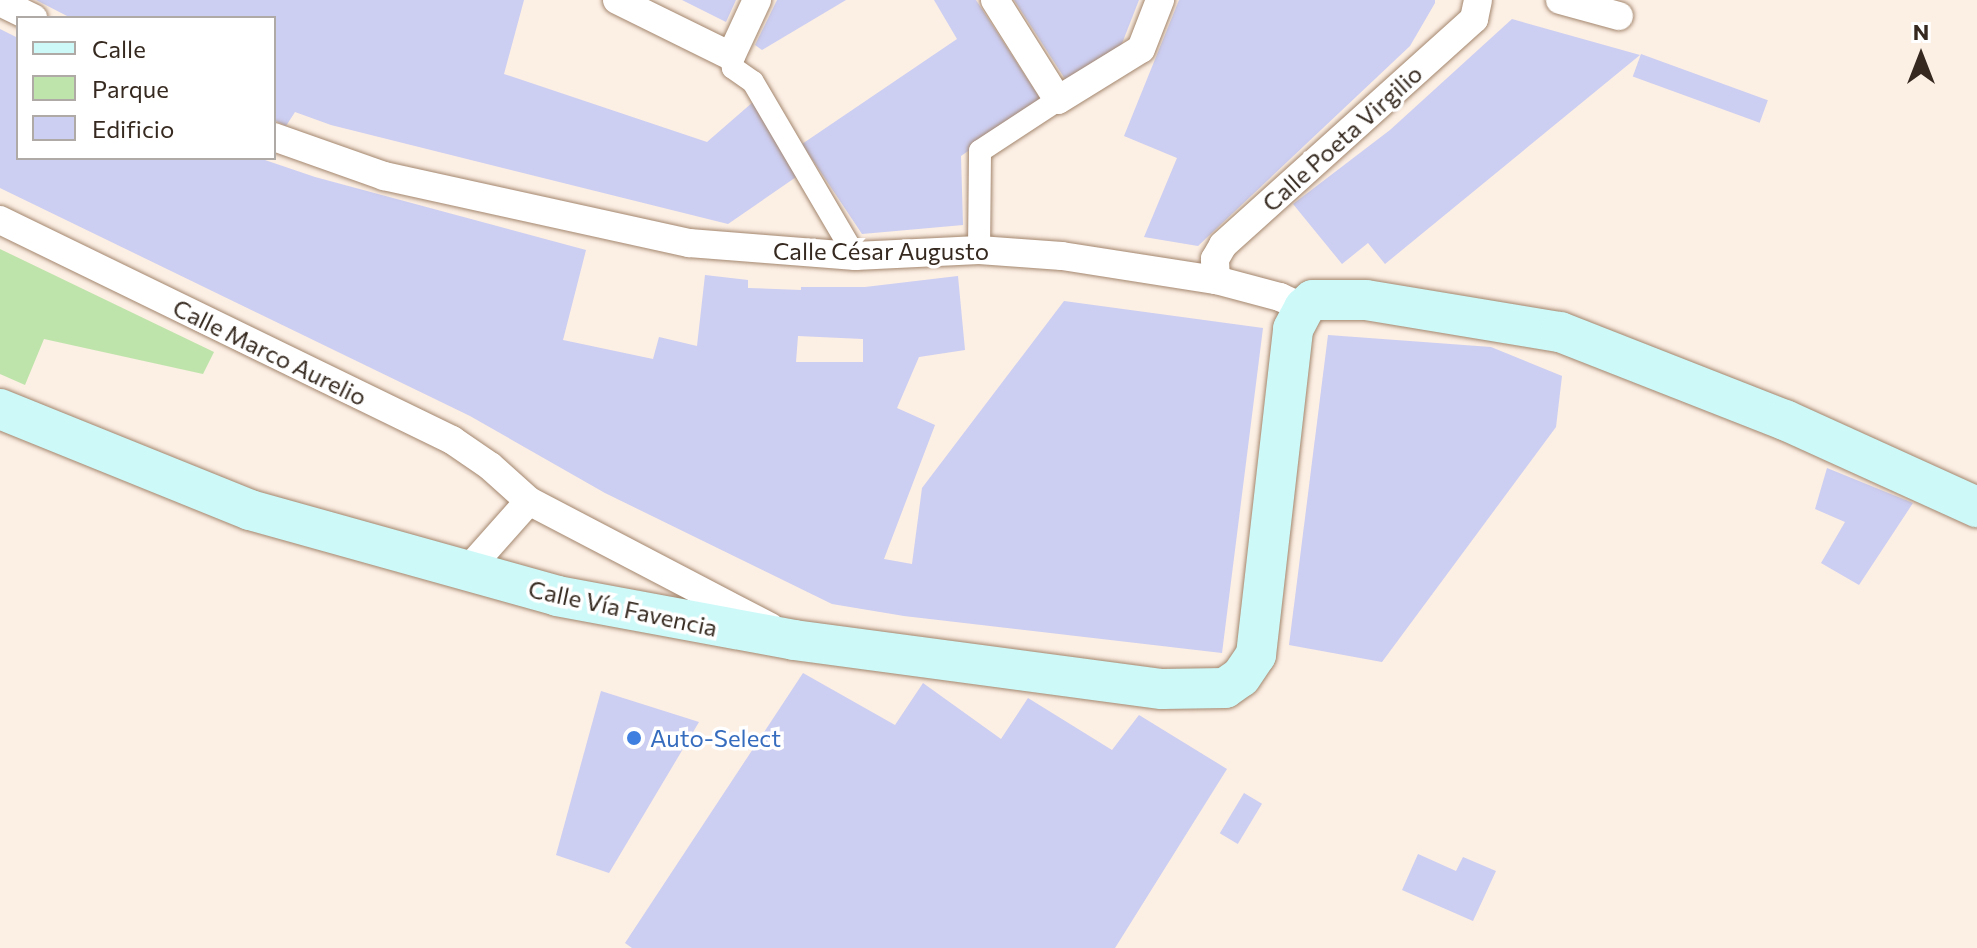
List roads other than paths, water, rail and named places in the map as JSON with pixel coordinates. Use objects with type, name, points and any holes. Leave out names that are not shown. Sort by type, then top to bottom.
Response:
[{"type":"main road","points":[[1304,308],[1313,300],[1366,300],[1560,332],[1785,420],[1977,507]]},
{"type":"main road","name":"Calle Vía Favencia","points":[[0,409],[250,510],[465,573],[603,606],[794,640],[1162,689],[1197,691],[1225,688],[1241,677],[1256,655],[1293,329],[1304,308]]},
{"type":"street","points":[[617,0],[731,56]]},
{"type":"street","points":[[757,0],[731,56],[733,68],[753,82],[855,256]]},
{"type":"street","points":[[995,0],[1058,100]]},
{"type":"street","points":[[979,250],[980,151],[1141,49],[1160,0]]},
{"type":"street","name":"Calle Poeta Virgilio","points":[[1216,280],[1215,259],[1223,245],[1474,19],[1478,0]]},
{"type":"street","points":[[1560,0],[1619,16]]},
{"type":"street","points":[[0,2],[29,16]]},
{"type":"street","name":"Calle César Augusto","points":[[276,138],[384,176],[612,229],[689,243],[855,256],[979,250],[1062,256],[1216,280],[1280,297],[1304,308]]},
{"type":"street","name":"Calle Marco Aurelio","points":[[0,220],[452,440],[490,466],[529,501],[794,640]]},
{"type":"street","points":[[465,573],[529,501]]},
{"type":"place","name":"Auto-Select","points":[[634,738]]}]
